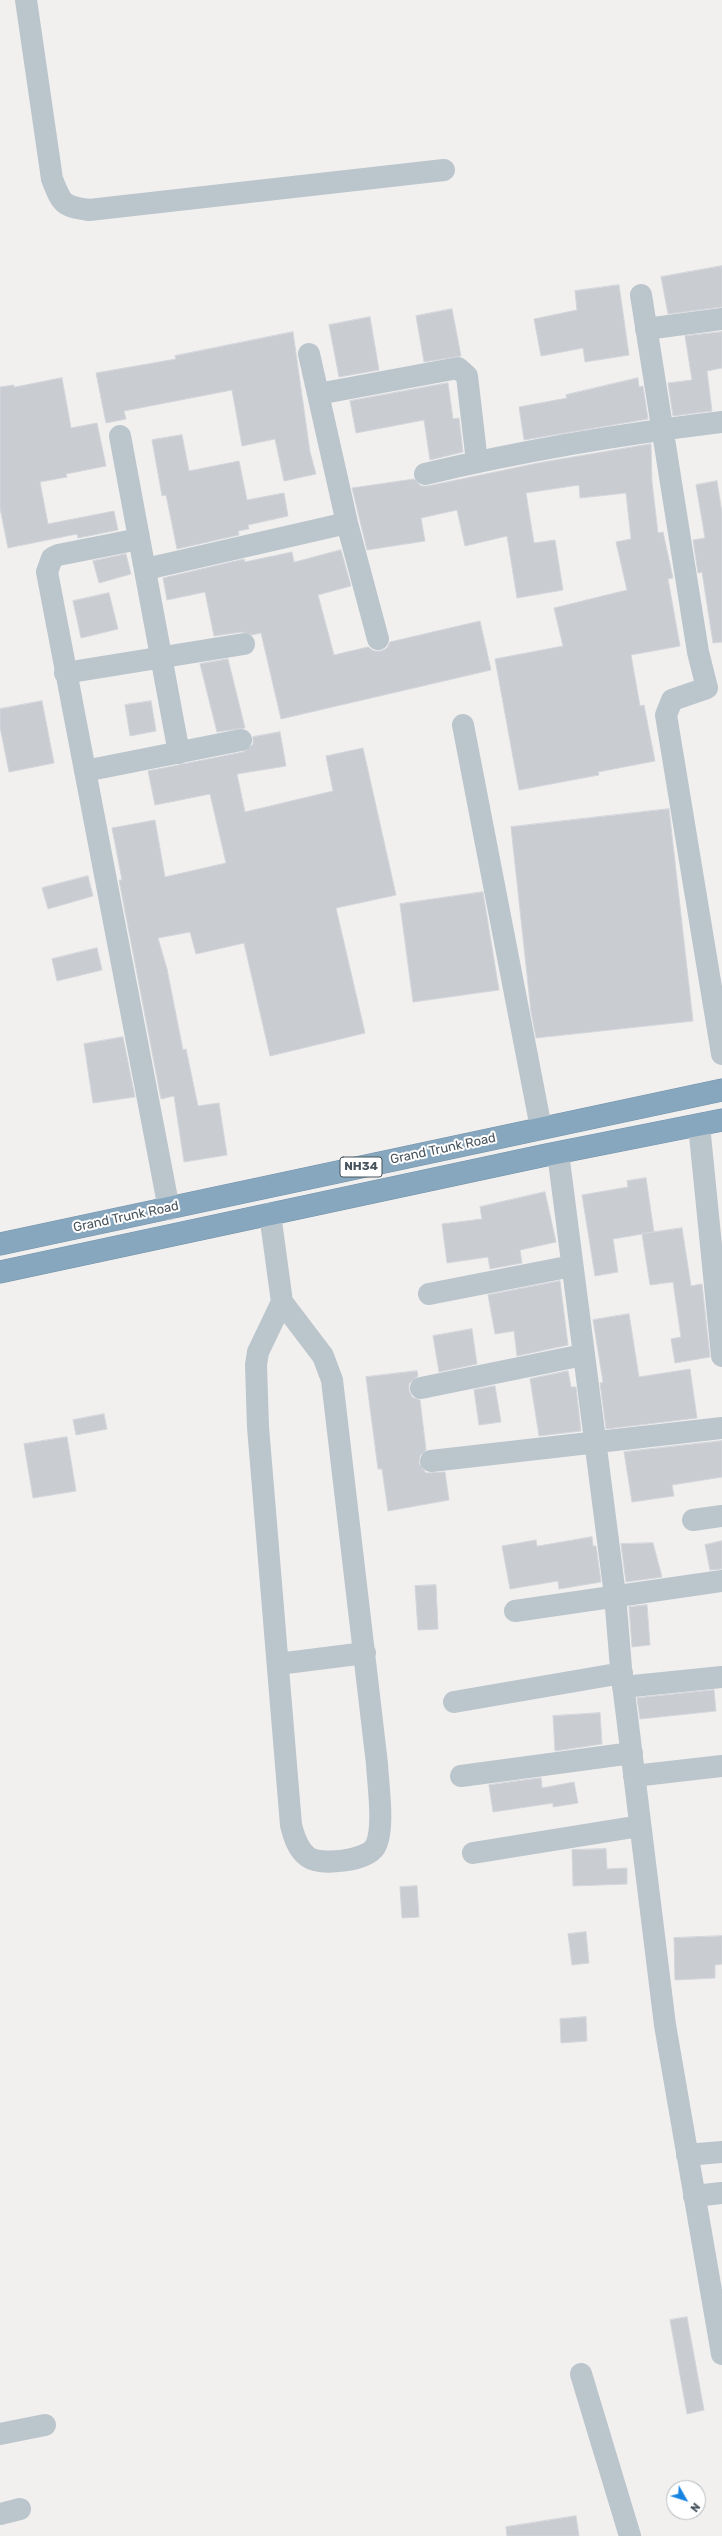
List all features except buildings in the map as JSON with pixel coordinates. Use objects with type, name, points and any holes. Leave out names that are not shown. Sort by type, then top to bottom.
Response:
[{"type":"highway","name":"Grand Trunk Road","points":[[0,1244],[722,1090]]},
{"type":"highway","name":"NH34","points":[[0,1272],[558,1153],[722,1120]]},
{"type":"street","points":[[26,0],[52,179],[60,198],[68,207],[89,210],[444,170]]},
{"type":"street","points":[[641,295],[698,652],[714,686],[672,700],[666,715],[722,1054]]},
{"type":"street","points":[[646,329],[722,319]]},
{"type":"street","points":[[309,354],[347,523],[378,639]]},
{"type":"street","points":[[318,394],[452,368],[461,369],[467,376],[476,462]]},
{"type":"street","points":[[425,474],[476,462],[663,429],[722,422]]},
{"type":"street","points":[[120,436],[139,539],[146,568],[179,753]]},
{"type":"street","points":[[146,568],[347,523]]},
{"type":"street","points":[[139,539],[58,555],[49,564],[47,572],[169,1209]]},
{"type":"street","points":[[65,672],[244,644]]},
{"type":"street","points":[[463,724],[541,1128]]},
{"type":"street","points":[[85,771],[241,740]]},
{"type":"street","points":[[699,1125],[722,1356]]},
{"type":"street","points":[[558,1153],[593,1442],[615,1595],[622,1680],[665,2025],[722,2354]]},
{"type":"street","points":[[270,1214],[282,1302],[323,1356],[332,1380],[377,1764],[379,1838],[374,1848],[365,1855],[332,1862],[309,1858],[302,1851],[294,1838],[291,1825],[258,1427],[256,1366],[262,1339],[282,1302]]},
{"type":"street","points":[[428,1294],[572,1266]]},
{"type":"street","points":[[421,1388],[583,1355]]},
{"type":"street","points":[[431,1461],[722,1428]]},
{"type":"street","points":[[693,1520],[722,1516]]},
{"type":"street","points":[[515,1611],[615,1595],[722,1581]]},
{"type":"street","points":[[278,1664],[365,1653]]},
{"type":"street","points":[[454,1702],[622,1680],[722,1677]]},
{"type":"street","points":[[461,1776],[632,1753]]},
{"type":"street","points":[[634,1776],[722,1766]]},
{"type":"street","points":[[473,1853],[640,1826]]},
{"type":"street","points":[[687,2155],[722,2152]]},
{"type":"street","points":[[694,2196],[722,2193]]},
{"type":"street","points":[[581,2374],[630,2536]]},
{"type":"street","points":[[0,2434],[45,2424]]}]
